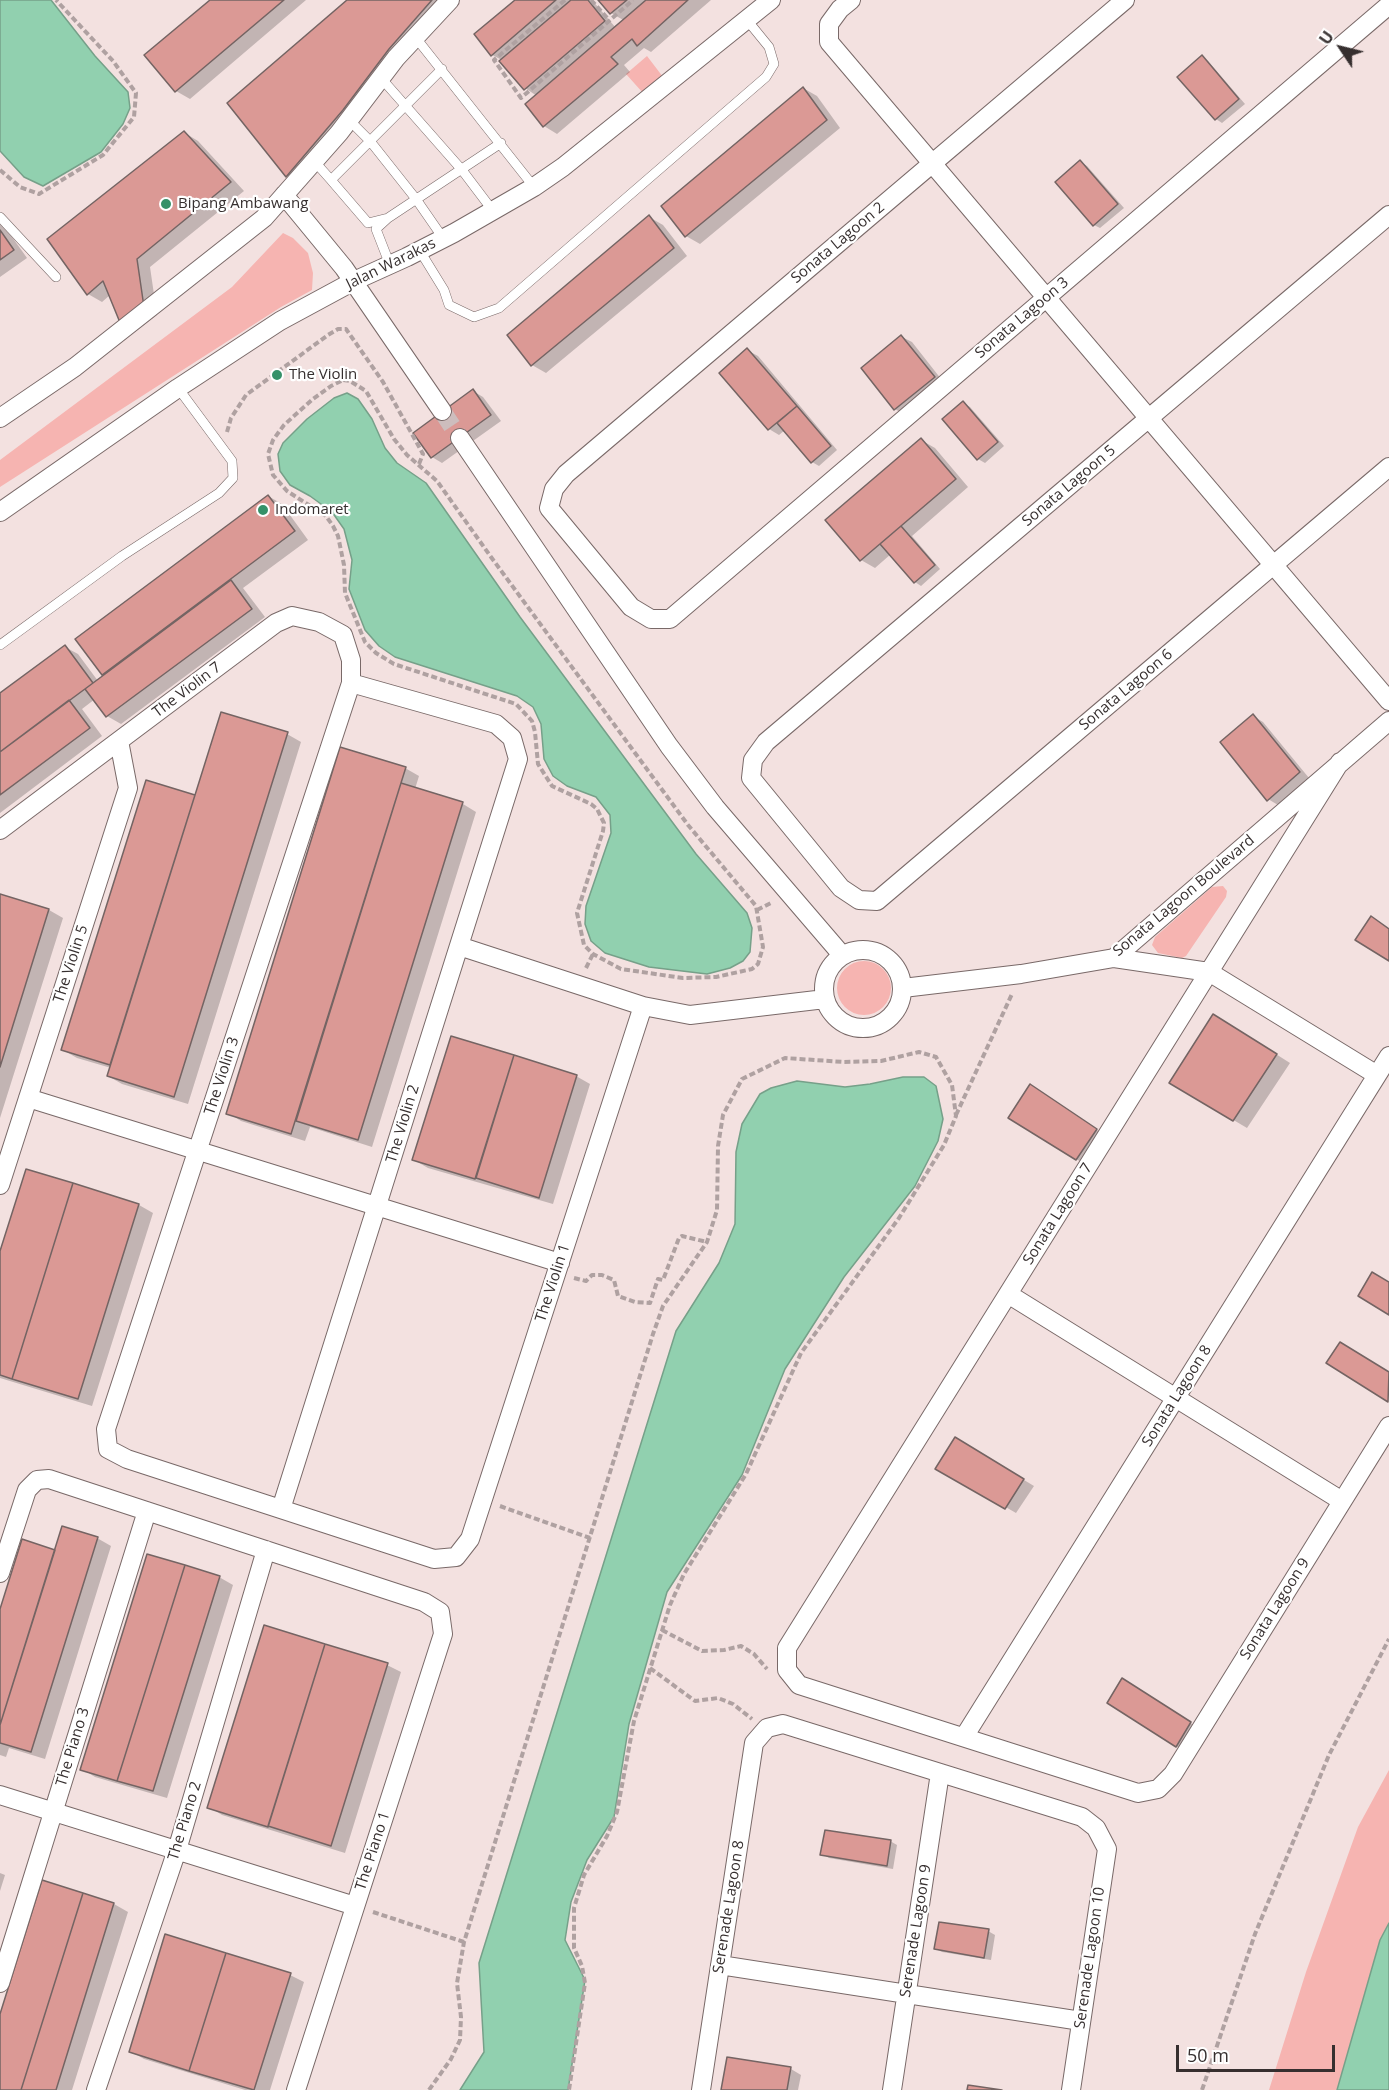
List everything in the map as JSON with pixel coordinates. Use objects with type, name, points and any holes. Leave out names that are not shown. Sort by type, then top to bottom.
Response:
[{"type":"street","points":[[0,418],[93,352],[264,218],[315,162],[381,78],[450,0]]},
{"type":"street","name":"Jalan Warakas","points":[[0,512],[178,388],[280,321],[354,281],[420,250],[534,187],[563,167],[771,0]]},
{"type":"street","points":[[851,0],[840,9],[829,24],[829,42],[1389,701]]},
{"type":"street","name":"Sonata Lagoon 2","points":[[651,619],[631,607],[549,508],[554,489],[566,474],[1125,0]]},
{"type":"street","name":"Sonata Lagoon 3","points":[[651,619],[670,619],[1389,5]]},
{"type":"street","points":[[284,195],[354,281],[442,411]]},
{"type":"street","name":"Sonata Lagoon 5","points":[[859,900],[841,888],[751,778],[753,760],[766,742],[1389,215]]},
{"type":"street","points":[[460,438],[669,746],[715,807],[842,955]]},
{"type":"street","name":"Sonata Lagoon 6","points":[[859,900],[877,901],[1389,467]]},
{"type":"street","name":"The Violin 7","points":[[0,830],[276,623],[292,616],[319,622],[343,635],[351,660],[351,683]]},
{"type":"street","name":"The Violin 2","points":[[281,1509],[518,759],[512,738],[496,724],[351,683]]},
{"type":"street","name":"The Violin 3","points":[[281,1509],[127,1459],[108,1449],[106,1429],[351,683]]},
{"type":"street","name":"Sonata Lagoon Boulevard","points":[[903,988],[1021,974],[1114,958],[1389,721]]},
{"type":"street","name":"The Violin 5","points":[[0,1185],[128,788],[119,741]]},
{"type":"street","name":"Sonata Lagoon 7","points":[[787,1670],[788,1648],[1340,762]]},
{"type":"street","points":[[459,946],[643,1006],[690,1015],[825,999]]},
{"type":"street","points":[[858,950],[875,951],[890,959],[899,972],[903,988],[899,1007],[886,1021],[869,1028],[850,1026],[834,1016],[825,999],[824,982],[831,967],[842,955],[858,950]]},
{"type":"street","points":[[1114,958],[1209,972],[1377,1076]]},
{"type":"street","name":"The Violin 1","points":[[281,1509],[434,1559],[456,1557],[470,1539],[643,1006]]},
{"type":"street","name":"Sonata Lagoon 8","points":[[964,1737],[1389,1056]]},
{"type":"street","points":[[28,1098],[377,1206],[558,1268]]},
{"type":"street","points":[[1008,1294],[1342,1501]]},
{"type":"street","name":"Sonata Lagoon 9","points":[[964,1737],[1138,1792],[1158,1789],[1173,1774],[1389,1426]]},
{"type":"street","points":[[0,1573],[27,1490],[37,1480],[49,1479],[266,1550]]},
{"type":"street","name":"The Piano 3","points":[[0,1983],[147,1511]]},
{"type":"street","name":"The Piano 1","points":[[266,1550],[424,1602],[440,1612],[443,1634],[296,2090]]},
{"type":"street","name":"The Piano 2","points":[[96,2090],[177,1850],[266,1550]]},
{"type":"street","points":[[787,1670],[799,1685],[964,1737]]},
{"type":"street","points":[[767,1728],[783,1724],[940,1773]]},
{"type":"street","name":"Serenade Lagoon 8","points":[[701,2090],[754,1743],[767,1728]]},
{"type":"street","name":"Serenade Lagoon 10","points":[[940,1773],[1082,1817],[1096,1828],[1107,1849],[1071,2090]]},
{"type":"street","name":"Serenade Lagoon 9","points":[[892,2090],[940,1773]]},
{"type":"street","points":[[0,1795],[356,1906]]},
{"type":"street","points":[[720,1965],[1081,2021]]},
{"type":"lane","points":[[420,250],[444,290],[449,305],[474,317],[499,308],[766,77],[774,64],[769,47],[747,20]]},
{"type":"lane","points":[[416,38],[534,187]]},
{"type":"lane","points":[[331,180],[442,69]]},
{"type":"lane","points":[[381,78],[462,170],[493,211]]},
{"type":"lane","points":[[349,120],[370,141],[417,199],[442,238]]},
{"type":"lane","points":[[390,265],[376,229],[388,218],[501,144]]},
{"type":"lane","points":[[315,162],[368,223],[388,218]]},
{"type":"lane","points":[[0,216],[56,277]]},
{"type":"lane","points":[[0,645],[122,556],[219,493],[233,478],[232,461],[178,388]]},
{"type":"path","points":[[0,170],[20,187],[39,194],[103,155],[134,117],[136,93],[113,61],[56,0]]},
{"type":"path","points":[[565,0],[494,60],[521,98],[633,0]]},
{"type":"path","points":[[591,0],[609,21]]},
{"type":"path","points":[[217,443],[227,433],[231,418],[246,395],[328,335],[338,329],[346,329],[383,381],[423,454],[419,464]]},
{"type":"path","points":[[343,380],[350,381],[366,391],[394,439],[407,455],[419,464],[444,489],[490,557],[688,825],[756,906],[763,948],[758,964],[752,969],[695,979],[629,971],[610,964],[593,954],[584,945],[577,913],[603,831],[602,816],[591,804],[552,786],[538,764],[532,721],[516,705],[394,664],[376,653],[365,642],[345,593],[342,552],[333,526],[326,516],[287,490],[273,475],[268,454],[273,440],[284,425],[313,399],[343,380]]},
{"type":"path","points":[[569,2090],[585,1983],[582,1966],[574,1948],[574,1908],[584,1875],[607,1836],[617,1812],[634,1721],[670,1605],[684,1574],[746,1474],[801,1353],[899,1218],[944,1145],[1021,974]]},
{"type":"path","points":[[429,2090],[451,2059],[460,2040],[457,1983],[464,1942],[663,1306],[706,1242],[717,1210],[718,1146],[723,1115],[742,1079],[785,1058],[844,1062],[881,1061],[919,1052],[936,1057],[952,1085],[956,1116]]},
{"type":"path","points":[[558,1268],[586,1281],[592,1275],[602,1275],[614,1280],[618,1296],[635,1302],[650,1303],[658,1279],[663,1280],[679,1238],[682,1236],[706,1242]]},
{"type":"path","points":[[483,1499],[590,1538]]},
{"type":"path","points":[[662,1630],[702,1651],[724,1650],[741,1646],[754,1654],[772,1674],[787,1670]]},
{"type":"path","points":[[1202,2090],[1255,1934],[1311,1797],[1329,1755],[1389,1639]]},
{"type":"path","points":[[650,1668],[695,1701],[718,1698],[733,1704],[767,1728]]},
{"type":"path","points":[[356,1906],[464,1942]]},
{"type":"shaded area","points":[[0,0],[51,0],[95,56],[128,92],[130,108],[123,124],[101,152],[43,186],[24,177],[0,151]]},
{"type":"shaded area","points":[[647,56],[663,77],[643,93],[626,74]]},
{"type":"shaded area","points":[[283,233],[293,238],[308,253],[313,273],[312,290],[281,307],[0,487],[0,460],[232,287]]},
{"type":"shaded area","points":[[347,393],[358,399],[372,419],[385,448],[397,463],[426,483],[520,617],[696,854],[747,913],[752,928],[750,952],[743,961],[730,968],[707,974],[649,967],[605,953],[591,941],[585,924],[586,906],[611,833],[610,815],[596,797],[567,786],[553,776],[544,759],[541,724],[533,707],[517,696],[395,657],[379,646],[365,630],[349,589],[352,560],[344,529],[332,512],[290,485],[280,471],[278,454],[283,443],[307,419],[334,398]]},
{"type":"shaded area","points":[[1223,886],[1227,891],[1226,897],[1186,956],[1182,958],[1158,953],[1152,945],[1155,937],[1212,887]]},
{"type":"shaded area","points":[[859,961],[869,961],[879,965],[887,973],[891,988],[887,1003],[879,1011],[869,1015],[859,1015],[849,1011],[841,1003],[837,993],[837,983],[841,973],[849,965]]},
{"type":"shaded area","points":[[903,1077],[924,1077],[936,1086],[943,1119],[938,1141],[915,1186],[844,1277],[785,1369],[742,1475],[667,1592],[629,1724],[614,1817],[587,1860],[571,1902],[565,1940],[585,1980],[568,2090],[460,2090],[484,2052],[479,1963],[676,1331],[719,1263],[735,1224],[736,1152],[742,1124],[760,1094],[771,1088],[797,1081],[845,1087]]},
{"type":"shaded area","points":[[1389,1770],[1389,1923],[1380,1940],[1337,2090],[1269,2090],[1306,1972],[1358,1827]]},
{"type":"shaded area","points":[[1389,1923],[1389,2090],[1337,2090],[1380,1940]]},
{"type":"building","points":[[210,0],[284,0],[175,92],[144,55]]},
{"type":"building","points":[[347,0],[432,0],[389,49],[343,110],[286,177],[227,103]]},
{"type":"building","points":[[515,0],[556,0],[491,56],[474,34]]},
{"type":"building","points":[[571,0],[588,0],[605,21],[524,90],[499,61]]},
{"type":"building","points":[[598,0],[627,0],[610,14]]},
{"type":"building","points":[[646,0],[688,0],[637,46],[632,39],[611,57],[618,64],[543,127],[525,104]]},
{"type":"building","points":[[1202,55],[1239,99],[1215,120],[1177,77]]},
{"type":"building","points":[[803,87],[827,120],[685,237],[661,206]]},
{"type":"building","points":[[184,131],[231,182],[137,259],[144,307],[121,325],[103,281],[87,295],[47,239]]},
{"type":"building","points":[[1080,160],[1118,204],[1093,226],[1055,182]]},
{"type":"building","points":[[649,215],[674,248],[531,366],[507,335]]},
{"type":"building","points":[[0,230],[14,250],[0,260]]},
{"type":"building","points":[[901,335],[935,377],[894,410],[861,368]]},
{"type":"building","points":[[747,348],[797,406],[768,430],[719,373]]},
{"type":"building","points":[[473,389],[491,415],[431,458],[413,433]]},
{"type":"building","points":[[963,401],[998,442],[977,460],[942,419]]},
{"type":"building","points":[[797,406],[831,446],[811,463],[777,423]]},
{"type":"building","points":[[921,438],[956,479],[860,561],[825,520]]},
{"type":"building","points":[[268,495],[295,531],[102,675],[75,639]]},
{"type":"building","points":[[901,526],[935,565],[914,583],[880,544]]},
{"type":"building","points":[[231,580],[252,609],[106,717],[85,689]]},
{"type":"building","points":[[65,645],[93,683],[0,752],[0,693]]},
{"type":"building","points":[[69,700],[90,728],[0,795],[0,752]]},
{"type":"building","points":[[221,712],[288,732],[174,1097],[107,1076]]},
{"type":"building","points":[[1253,714],[1300,772],[1267,801],[1220,742]]},
{"type":"building","points":[[340,747],[406,767],[291,1134],[226,1114]]},
{"type":"building","points":[[146,780],[195,795],[110,1065],[61,1050]]},
{"type":"building","points":[[401,783],[463,802],[358,1140],[296,1121]]},
{"type":"building","points":[[0,894],[49,909],[0,1067]]},
{"type":"building","points":[[1371,916],[1389,929],[1389,961],[1355,940]]},
{"type":"building","points":[[1213,1014],[1277,1054],[1233,1121],[1169,1083]]},
{"type":"building","points":[[451,1036],[514,1055],[475,1179],[412,1160]]},
{"type":"building","points":[[514,1055],[577,1075],[539,1198],[476,1178]]},
{"type":"building","points":[[1030,1084],[1097,1129],[1076,1160],[1008,1118]]},
{"type":"building","points":[[26,1169],[73,1183],[12,1379],[0,1375],[0,1251]]},
{"type":"building","points":[[73,1183],[139,1204],[78,1399],[12,1379]]},
{"type":"building","points":[[1372,1272],[1389,1282],[1389,1315],[1358,1296]]},
{"type":"building","points":[[1340,1342],[1389,1372],[1388,1402],[1326,1363]]},
{"type":"building","points":[[955,1437],[1024,1479],[1005,1509],[935,1469]]},
{"type":"building","points":[[62,1526],[98,1537],[31,1752],[0,1743],[0,1725]]},
{"type":"building","points":[[22,1539],[55,1550],[0,1725],[0,1609]]},
{"type":"building","points":[[147,1554],[185,1565],[117,1781],[80,1770]]},
{"type":"building","points":[[185,1565],[220,1576],[153,1791],[117,1781]]},
{"type":"building","points":[[264,1625],[325,1644],[268,1827],[207,1808]]},
{"type":"building","points":[[325,1644],[388,1663],[331,1846],[268,1826]]},
{"type":"building","points":[[1122,1678],[1191,1722],[1176,1747],[1107,1703]]},
{"type":"building","points":[[825,1830],[891,1840],[887,1866],[820,1855]]},
{"type":"building","points":[[42,1880],[83,1893],[21,2090],[0,2090],[0,2014]]},
{"type":"building","points":[[83,1893],[114,1903],[56,2090],[21,2090]]},
{"type":"building","points":[[939,1922],[989,1929],[984,1958],[934,1949]]},
{"type":"building","points":[[165,1934],[226,1953],[189,2071],[129,2052]]},
{"type":"building","points":[[226,1953],[291,1973],[254,2090],[189,2071]]},
{"type":"building","points":[[727,2057],[791,2067],[787,2090],[721,2090]]},
{"type":"building","points":[[968,2085],[1002,2090],[967,2090]]},
{"type":"tunnel","points":[[442,411],[460,438]]},
{"type":"place","name":"Bipang Ambawang","points":[[166,204]]},
{"type":"place","name":"The Violin","points":[[277,375]]},
{"type":"place","name":"Indomaret","points":[[263,510]]}]
